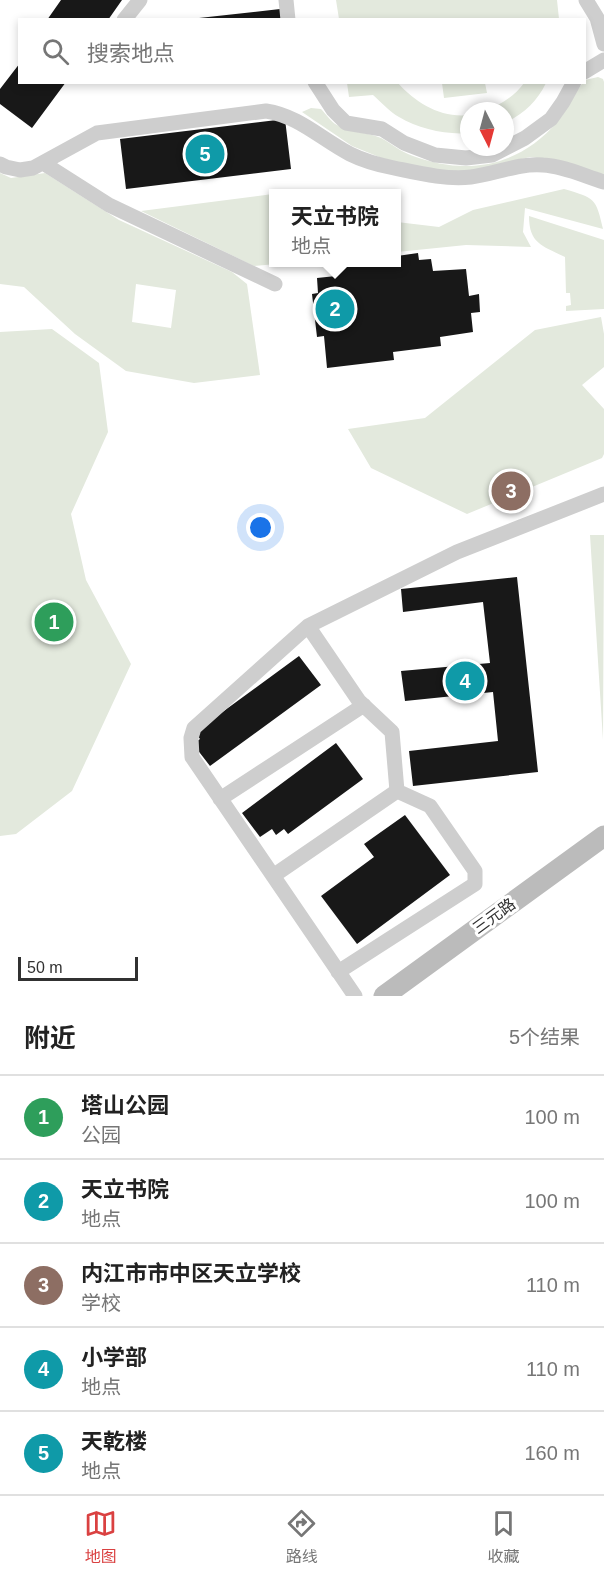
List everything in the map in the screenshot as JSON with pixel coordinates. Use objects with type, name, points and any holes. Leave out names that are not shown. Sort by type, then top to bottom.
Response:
[{"type":"main road","name":"三元路","points":[[384,996],[604,836]]},
{"type":"street","points":[[126,18],[140,0]]},
{"type":"street","points":[[286,0],[288,18]]},
{"type":"street","points":[[586,0],[597,18],[604,44]]},
{"type":"street","points":[[586,71],[604,60]]},
{"type":"street","points":[[316,84],[333,110],[346,123],[382,129],[404,143],[435,155],[466,158],[492,155],[525,138],[551,119],[573,84]]},
{"type":"street","points":[[0,164],[20,170],[33,168],[97,133],[266,111],[281,113],[298,121],[351,154],[374,164],[396,169],[468,177],[529,164],[569,170],[604,182]]},
{"type":"street","points":[[43,163],[109,205],[275,284]]},
{"type":"street","points":[[355,996],[192,757],[191,738],[194,728],[308,626],[457,552],[604,494]]},
{"type":"street","points":[[308,626],[364,705],[392,732],[397,791]]},
{"type":"street","points":[[220,799],[364,705]]},
{"type":"street","points":[[273,876],[397,791]]},
{"type":"street","points":[[339,972],[475,884],[475,871],[430,806],[397,791]]},
{"type":"shaded area","points":[[336,0],[557,0],[559,18],[339,18]]},
{"type":"shaded area","points":[[598,77],[604,82],[604,176],[554,160],[530,157],[470,171],[442,171],[389,161],[352,146],[302,112],[311,108],[321,109],[342,128],[381,138],[413,156],[433,162],[472,166],[514,156],[543,137],[558,121],[582,84],[586,84],[586,80]]},
{"type":"shaded area","points":[[347,84],[399,84],[429,108],[460,115],[460,133],[442,132],[415,125],[389,110],[373,95],[349,97]]},
{"type":"shaded area","points":[[442,84],[485,84],[487,93],[444,98]]},
{"type":"shaded area","points":[[523,84],[545,84],[534,102],[514,118],[514,102],[502,102]]},
{"type":"shaded area","points":[[0,173],[11,178],[45,173],[119,220],[232,272],[247,284],[260,375],[194,383],[126,371],[75,334],[24,287],[0,284]],"holes":[[[136,284],[176,290],[171,328],[132,322]]]},
{"type":"shaded area","points":[[564,189],[588,197],[596,205],[603,229],[525,208],[523,232],[531,247],[466,245],[401,252],[401,222],[439,227],[473,210]]},
{"type":"shaded area","points":[[269,195],[269,265],[254,266],[141,211]]},
{"type":"shaded area","points":[[529,216],[604,240],[604,309],[566,311],[566,306],[571,305],[570,293],[566,293],[565,257],[539,243],[532,233]]},
{"type":"shaded area","points":[[601,317],[604,334],[604,367],[582,385],[604,409],[604,454],[602,458],[467,514],[371,468],[348,429],[425,418],[535,330]]},
{"type":"shaded area","points":[[52,329],[99,363],[108,432],[71,514],[86,580],[131,664],[72,791],[16,834],[0,836],[0,332]]},
{"type":"shaded area","points":[[590,535],[604,535],[603,740]]},
{"type":"building","points":[[61,0],[122,0],[109,18],[48,18]]},
{"type":"building","points":[[280,9],[282,18],[199,18]]},
{"type":"building","points":[[18,66],[18,84],[65,84],[32,128],[0,104],[0,89]]},
{"type":"building","points":[[285,119],[291,169],[126,189],[120,139]]},
{"type":"building","points":[[418,253],[419,260],[431,259],[433,271],[466,269],[469,296],[479,294],[480,312],[471,313],[473,332],[440,337],[441,346],[393,352],[394,360],[327,368],[324,336],[317,337],[312,294],[318,293],[317,278],[336,276],[335,267],[401,267],[401,255]]},
{"type":"building","points":[[517,577],[538,772],[413,786],[409,751],[498,741],[493,692],[405,701],[401,671],[490,663],[483,602],[403,612],[401,589]]},
{"type":"building","points":[[299,656],[321,685],[210,766],[193,744],[200,739],[195,732]]},
{"type":"building","points":[[336,743],[363,779],[288,834],[284,829],[276,835],[272,829],[260,837],[242,813]]},
{"type":"building","points":[[405,815],[450,875],[357,944],[321,896],[374,857],[364,844]]},
{"type":"place","name":"天乾楼","points":[[205,154]]},
{"type":"place","name":"天立书院","points":[[335,309]]},
{"type":"place","name":"内江市市中区天立学校","points":[[511,491]]},
{"type":"place","name":"塔山公园","points":[[54,622]]},
{"type":"place","name":"小学部","points":[[465,681]]}]
